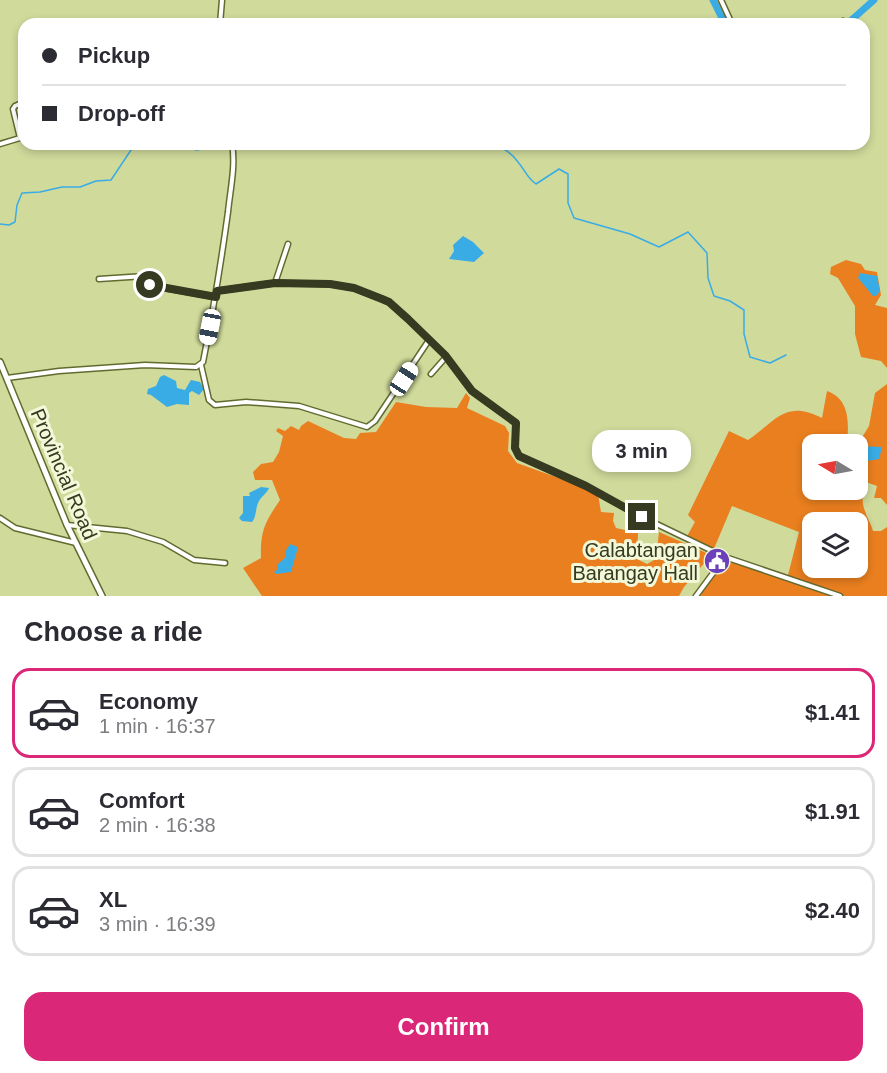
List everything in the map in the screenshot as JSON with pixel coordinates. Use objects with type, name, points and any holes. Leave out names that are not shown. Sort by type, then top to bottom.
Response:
[{"type":"main road","name":"Provincial Road","points":[[0,362],[67,525],[102,596]]},
{"type":"street","points":[[220,18],[222,0]]},
{"type":"street","points":[[721,0],[729,18]]},
{"type":"street","points":[[18,105],[13,109],[18,130]]},
{"type":"street","points":[[0,144],[18,139]]},
{"type":"street","points":[[234,150],[217,291],[201,365],[208,400],[215,405],[246,402],[299,406],[367,426],[375,421],[429,340]]},
{"type":"street","points":[[275,283],[288,244]]},
{"type":"street","points":[[99,279],[145,276],[153,286],[216,297]]},
{"type":"street","points":[[217,291],[275,283],[330,284],[354,288],[389,302],[446,357],[472,391],[516,423],[515,448],[519,456],[586,486],[642,517],[725,557],[840,596]]},
{"type":"street","points":[[431,374],[446,357]]},
{"type":"street","points":[[7,378],[90,368],[145,365],[196,367],[201,365]]},
{"type":"street","points":[[0,518],[15,528],[76,543]]},
{"type":"street","points":[[67,525],[127,531],[163,542],[194,560],[225,563]]},
{"type":"street","points":[[696,596],[725,557]]},
{"type":"shaded area","points":[[846,260],[861,264],[865,270],[877,272],[881,295],[875,305],[887,308],[887,368],[881,361],[861,357],[855,334],[855,306],[838,278],[830,274],[831,267]]},
{"type":"shaded area","points":[[887,384],[887,505],[881,498],[874,498],[877,486],[868,483],[868,434],[864,434],[869,426],[875,393]]},
{"type":"shaded area","points":[[827,391],[835,395],[844,406],[848,420],[848,434],[802,434],[802,500],[863,500],[866,512],[802,512],[802,578],[868,578],[868,518],[873,531],[881,531],[887,527],[887,596],[702,596],[698,594],[721,563],[729,565],[733,561],[787,579],[799,532],[732,506],[713,551],[686,538],[695,522],[688,515],[729,431],[748,440],[782,415],[799,411],[822,418]]},
{"type":"shaded area","points":[[466,393],[470,398],[467,408],[505,426],[509,433],[508,451],[517,463],[598,494],[601,512],[614,513],[613,521],[616,528],[638,533],[637,559],[647,564],[656,559],[659,532],[711,555],[679,596],[262,596],[243,568],[261,558],[264,527],[280,500],[272,480],[255,480],[253,472],[261,464],[273,462],[279,452],[283,436],[276,431],[278,428],[285,431],[291,426],[299,430],[308,421],[344,438],[356,439],[360,433],[376,432],[396,402],[426,407],[457,408]]},
{"type":"water","points":[[463,236],[484,253],[474,262],[449,259],[454,251],[453,245]]},
{"type":"water","points":[[860,273],[877,276],[880,291],[876,296],[873,296],[858,278]]},
{"type":"water","points":[[164,375],[176,381],[177,388],[185,390],[191,380],[200,382],[204,389],[199,395],[192,391],[189,393],[189,405],[177,404],[167,407],[147,394],[148,389],[156,386],[160,377]]},
{"type":"water","points":[[868,446],[882,447],[879,459],[868,461]]},
{"type":"water","points":[[261,487],[269,488],[259,501],[254,520],[252,522],[242,521],[239,518],[243,513],[243,496],[250,496],[249,493]]},
{"type":"water","points":[[290,544],[298,547],[291,572],[276,574],[274,572],[278,564],[286,557],[285,552]]},
{"type":"waterway","points":[[713,0],[722,18]]},
{"type":"waterway","points":[[854,18],[874,0]]},
{"type":"waterway","points":[[0,224],[9,225],[15,222],[17,205],[22,193],[62,187],[80,187],[96,181],[111,180],[131,150]]},
{"type":"waterway","points":[[505,150],[513,156],[536,184],[559,169],[568,174],[568,203],[574,218],[630,234],[659,247],[688,232],[707,253],[708,278],[714,296],[730,301],[744,310],[744,334],[750,357],[770,363],[786,355]]},
{"type":"place","name":"Calabtangan Barangay Hall","points":[[717,561]]},
{"type":"route","points":[[150,285],[216,297],[217,291],[264,284],[330,284],[354,288],[389,302],[445,355],[476,395],[513,419],[518,428],[515,448],[519,456],[586,486],[642,517]]}]
